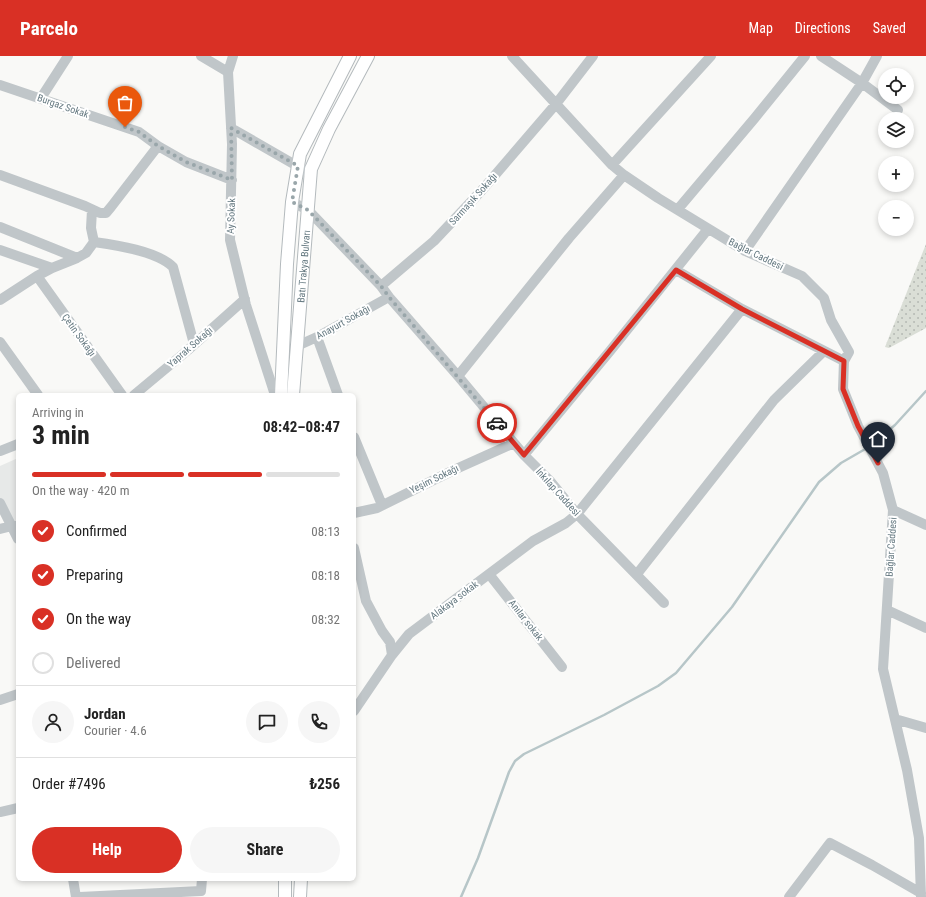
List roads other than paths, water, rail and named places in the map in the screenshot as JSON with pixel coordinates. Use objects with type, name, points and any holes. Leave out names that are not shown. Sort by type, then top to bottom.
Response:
[{"type":"main road","name":"Batı Trakya Bulvarı","points":[[281,393],[287,264],[292,202],[300,154],[350,56]]},
{"type":"main road","name":"Batı Trakya Bulvarı","points":[[293,393],[311,169],[329,129],[368,56]]},
{"type":"main road","points":[[285,881],[285,897]]},
{"type":"main road","points":[[300,881],[300,897]]},
{"type":"street","points":[[41,98],[68,56]]},
{"type":"street","points":[[201,56],[228,72]]},
{"type":"street","name":"Ay Sokak","points":[[233,56],[228,72],[232,180],[230,240],[246,299],[246,305],[274,393]]},
{"type":"street","name":"Bağlar Caddesi","points":[[512,56],[612,165],[624,175],[658,198],[745,251],[802,276],[824,298],[831,320],[848,352],[844,361],[843,389],[858,426],[883,474],[893,510],[883,669],[907,770],[919,838],[921,895]]},
{"type":"street","name":"Sarmaşık Sokağı","points":[[381,286],[434,241],[483,189],[556,104],[594,56]]},
{"type":"street","points":[[612,165],[711,56]]},
{"type":"street","points":[[678,209],[805,56]]},
{"type":"street","points":[[821,56],[862,83],[898,110]]},
{"type":"street","points":[[745,251],[862,83],[876,56]]},
{"type":"street","name":"Burgaz Sokak","points":[[0,85],[139,132],[158,146],[186,162],[232,180]]},
{"type":"street","points":[[231,128],[311,174]]},
{"type":"street","points":[[0,175],[100,213],[106,213],[158,146]]},
{"type":"street","points":[[458,376],[569,238],[624,175]]},
{"type":"street","name":"İnkılap Caddesi","points":[[292,202],[308,210],[381,286],[524,455],[550,481],[577,514],[664,602]]},
{"type":"street","points":[[0,300],[37,276],[86,253],[94,242],[91,228],[92,210]]},
{"type":"street","points":[[0,227],[77,258]]},
{"type":"street","points":[[524,455],[708,229]]},
{"type":"street","points":[[94,242],[119,246],[160,258],[167,261],[173,267],[194,344]]},
{"type":"street","points":[[0,250],[52,268]]},
{"type":"street","points":[[676,270],[742,309],[844,361]]},
{"type":"street","name":"Çetin Sokağı","points":[[37,276],[121,393]]},
{"type":"street","name":"Anayurt Sokağı","points":[[297,346],[317,338],[389,297]]},
{"type":"street","name":"Yaprak Sokağı","points":[[136,393],[246,299]]},
{"type":"street","name":"Alakaya sokak","points":[[356,708],[392,655],[409,634],[533,541],[566,523],[577,514],[742,309]]},
{"type":"street","points":[[317,338],[337,393]]},
{"type":"street","points":[[0,342],[37,393]]},
{"type":"street","points":[[637,574],[774,400],[824,351]]},
{"type":"street","points":[[356,442],[382,505]]},
{"type":"street","name":"Yeşim Sokağı","points":[[356,512],[382,505],[514,443]]},
{"type":"street","points":[[0,451],[16,445]]},
{"type":"street","points":[[0,503],[15,526],[0,530]]},
{"type":"street","points":[[893,510],[926,525]]},
{"type":"street","points":[[356,557],[366,601],[382,631],[390,642],[392,655]]},
{"type":"street","name":"Anılar sokak","points":[[489,574],[562,667]]},
{"type":"street","points":[[886,610],[926,628]]},
{"type":"street","points":[[0,700],[16,695]]},
{"type":"street","points":[[895,719],[926,728]]},
{"type":"street","points":[[0,812],[16,808]]},
{"type":"street","points":[[789,897],[830,843],[872,865],[921,895]]},
{"type":"street","points":[[73,881],[76,897]]},
{"type":"street","points":[[80,897],[201,891],[202,881]]},
{"type":"waterway","points":[[871,445],[895,425],[926,391]]},
{"type":"waterway","points":[[461,897],[478,858],[509,772],[515,761],[524,754],[604,715],[658,686],[676,673],[732,607],[819,482],[841,463],[867,448]]}]
